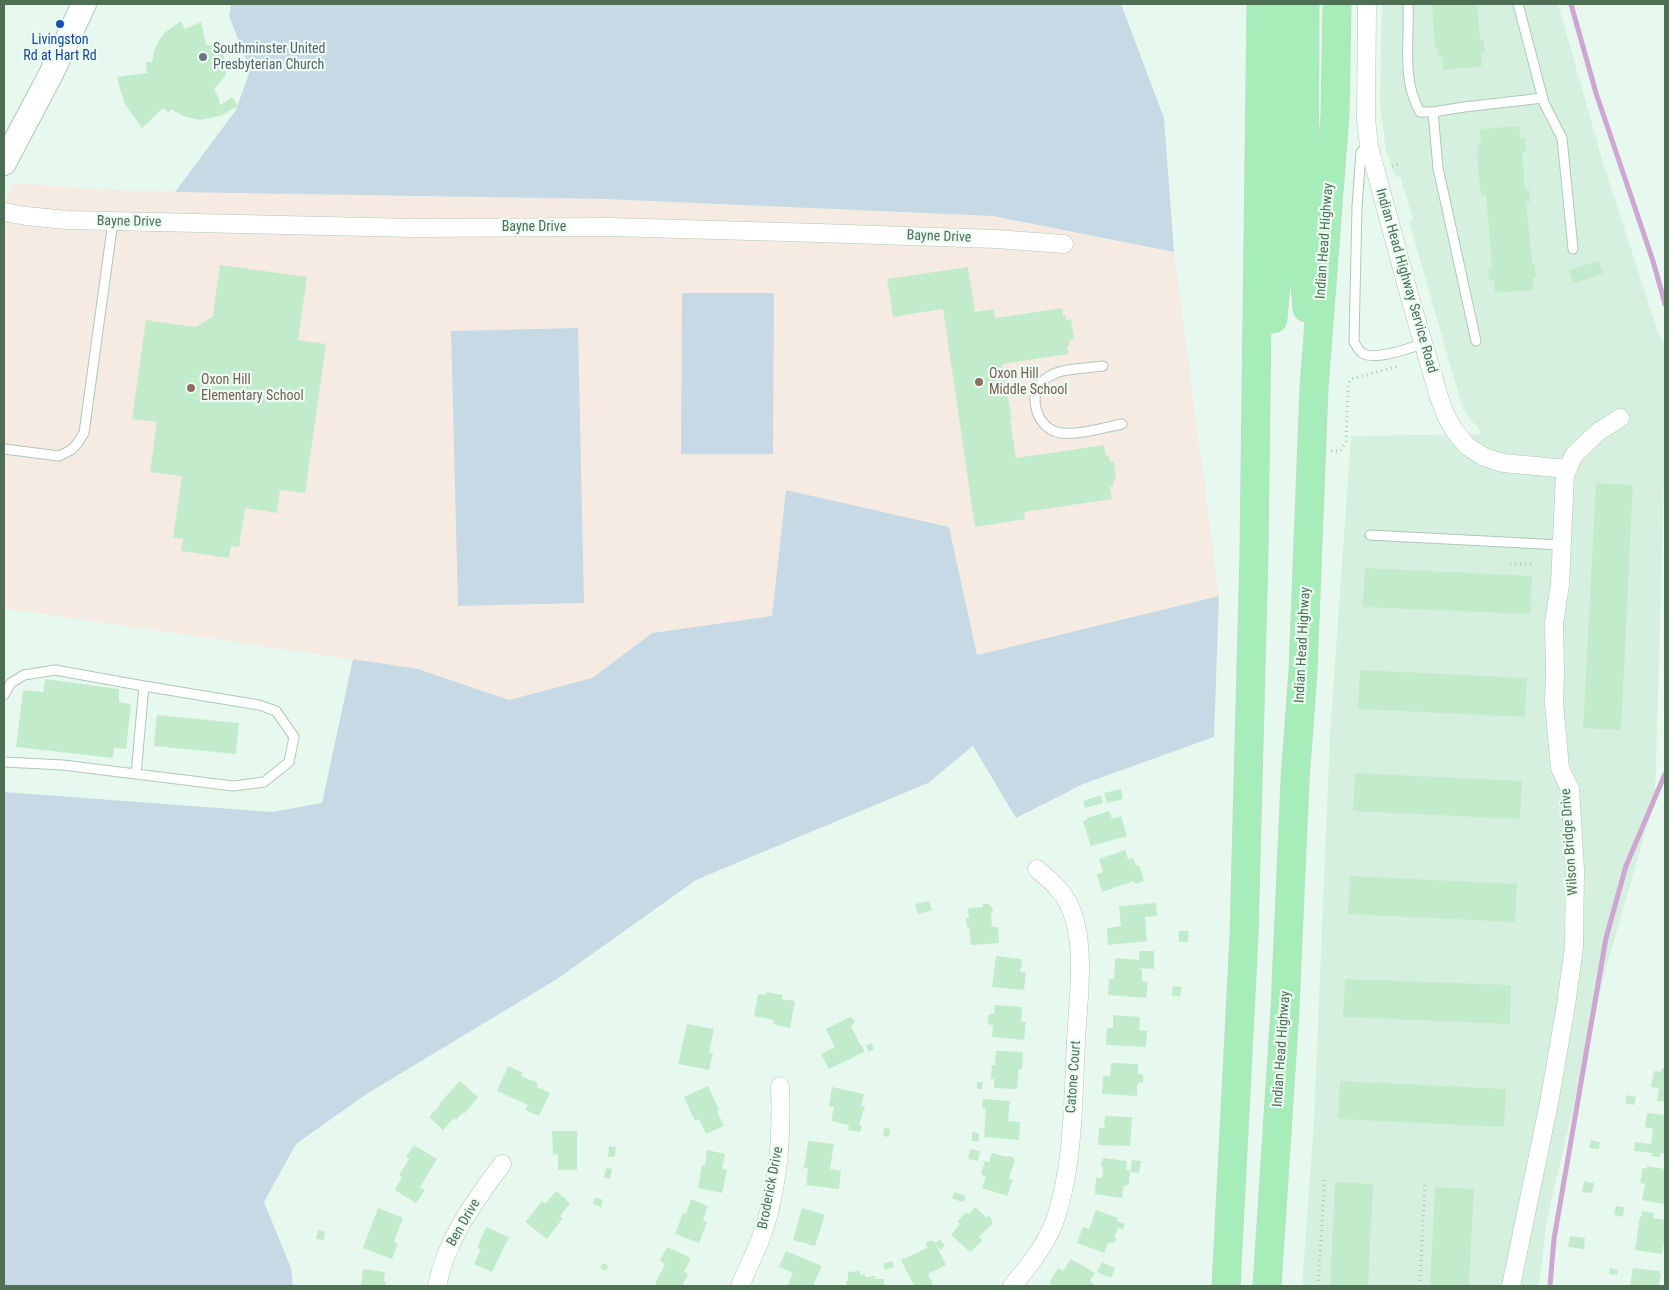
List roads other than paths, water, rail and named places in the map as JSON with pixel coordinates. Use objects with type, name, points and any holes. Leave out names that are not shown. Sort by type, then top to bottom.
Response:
[{"type":"highway","points":[[1226,1286],[1244,936],[1254,552],[1261,4]]},
{"type":"highway","points":[[1254,552],[1277,271],[1285,4]]},
{"type":"highway","points":[[1305,4],[1304,275],[1314,387]]},
{"type":"highway","name":"Indian Head Highway","points":[[1267,1286],[1285,1009],[1295,780],[1303,671],[1314,387],[1335,114],[1338,4]]},
{"type":"main road","points":[[4,163],[51,74],[84,4]]},
{"type":"street","name":"Indian Head Highway Service Road","points":[[1367,4],[1366,119],[1369,146],[1423,344],[1446,416],[1467,446],[1484,457],[1503,463],[1568,468]]},
{"type":"street","name":"Bayne Drive","points":[[4,212],[66,220],[413,228],[610,227],[996,239],[1064,244]]},
{"type":"street","name":"Wilson Bridge Drive","points":[[1511,1286],[1550,1095],[1574,947],[1575,870],[1570,789],[1560,768],[1554,703],[1554,623],[1560,585],[1565,474],[1574,455],[1598,432],[1620,418]]},
{"type":"street","name":"Catone Court","points":[[1012,1286],[1046,1239],[1059,1208],[1067,1173],[1074,1088],[1080,983],[1079,941],[1073,912],[1064,894],[1036,869]]},
{"type":"street","name":"Broderick Drive","points":[[740,1286],[765,1228],[773,1195],[780,1142],[780,1086]]},
{"type":"street","name":"Ben Drive","points":[[437,1286],[440,1270],[459,1226],[502,1164]]},
{"type":"lane","points":[[1408,4],[1407,58],[1414,102],[1420,112],[1543,98]]},
{"type":"lane","points":[[1518,4],[1543,98],[1562,138],[1573,249]]},
{"type":"lane","points":[[1433,112],[1438,168],[1476,341]]},
{"type":"lane","points":[[1369,146],[1360,152],[1354,342],[1358,350],[1369,356],[1379,356],[1423,344]]},
{"type":"lane","points":[[4,449],[58,456],[71,450],[78,444],[84,433],[113,221]]},
{"type":"lane","points":[[1103,366],[1056,372],[1043,380],[1035,394],[1036,412],[1045,424],[1059,432],[1072,433],[1122,424]]},
{"type":"lane","points":[[1370,535],[1562,545]]},
{"type":"lane","points":[[4,695],[11,683],[24,674],[55,670],[259,705],[276,711],[294,737],[289,762],[264,782],[233,786],[63,765],[4,762]]},
{"type":"lane","points":[[136,774],[144,686]]},
{"type":"waterway","points":[[1571,4],[1596,93],[1653,261],[1665,304]]},
{"type":"waterway","points":[[1550,1286],[1554,1239],[1606,938],[1626,866],[1665,774]]},
{"type":"place","name":"Livingston Rd at Hart Rd","points":[[60,24]]},
{"type":"place","name":"Southminster United Presbyterian Church","points":[[203,57]]},
{"type":"place","name":"Oxon Hill Middle School","points":[[979,382]]},
{"type":"place","name":"Oxon Hill Elementary School","points":[[191,388]]}]
